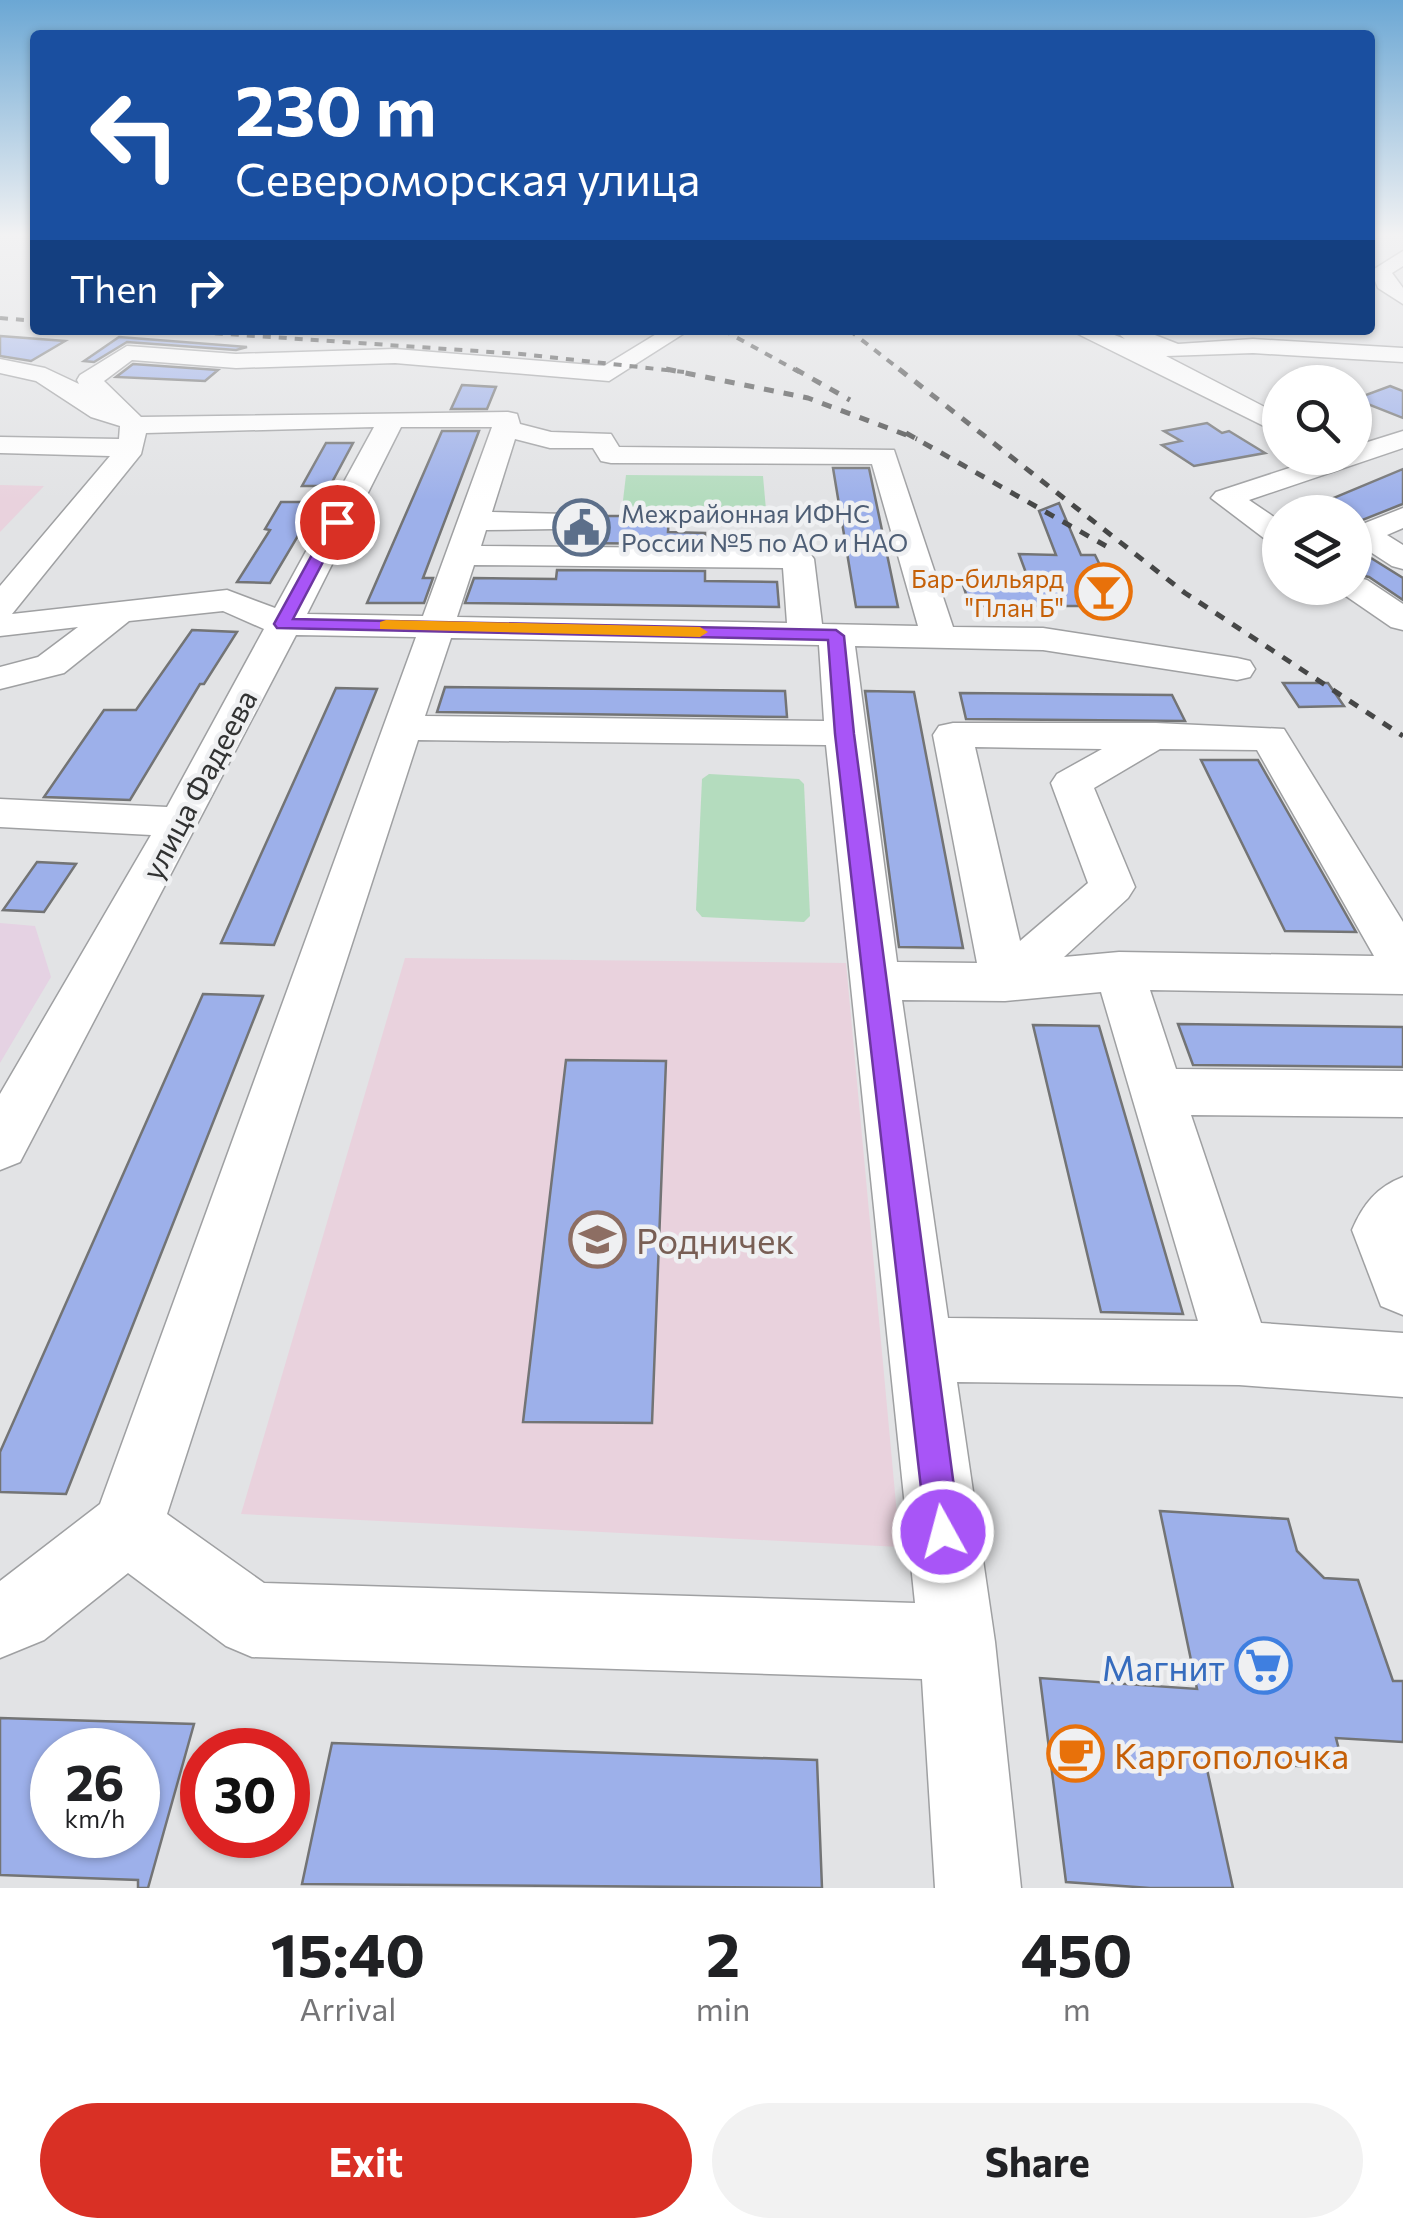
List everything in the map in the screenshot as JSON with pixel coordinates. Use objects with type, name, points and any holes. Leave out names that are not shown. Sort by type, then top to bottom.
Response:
[{"type":"street","points":[[130,430],[89,380],[127,353],[236,361],[395,356],[609,374],[670,335]]},
{"type":"street","points":[[1094,335],[1149,357],[1262,417]]},
{"type":"street","points":[[1134,335],[1159,348],[1178,351],[1253,346],[1403,355]]},
{"type":"street","points":[[0,366],[35,371],[130,430]]},
{"type":"street","points":[[0,445],[130,430],[433,418],[508,420],[127,1528],[18,1614],[0,1622]]},
{"type":"street","name":"улица Фадеева","points":[[0,1145],[180,822],[392,421]]},
{"type":"street","points":[[505,428],[550,440],[602,440],[611,455],[884,456],[939,638]]},
{"type":"street","points":[[0,606],[130,430]]},
{"type":"street","points":[[1372,449],[1403,439]]},
{"type":"street","points":[[1262,523],[1226,498],[1293,475]]},
{"type":"street","points":[[1403,517],[1364,534],[1403,559]]},
{"type":"street","points":[[472,521],[555,520]]},
{"type":"street","points":[[460,555],[798,559],[844,734],[957,1642],[978,1888]]},
{"type":"street","points":[[1372,599],[1403,620]]},
{"type":"street","points":[[0,626],[227,600],[282,624],[1043,638],[1238,669]]},
{"type":"street","points":[[0,678],[50,665],[118,614]]},
{"type":"street","points":[[404,728],[844,734]]},
{"type":"street","points":[[1005,982],[953,735],[1270,738],[1403,963]]},
{"type":"street","points":[[1005,982],[1112,887],[1072,783],[1156,735]]},
{"type":"street","points":[[0,814],[180,822]]},
{"type":"street","points":[[875,982],[1005,982],[1118,971],[1403,975]]},
{"type":"street","points":[[1118,971],[1239,1353]]},
{"type":"street","points":[[1157,1092],[1403,1094]]},
{"type":"street","points":[[1403,1204],[1381,1230],[1403,1284]]},
{"type":"street","points":[[919,1350],[1239,1353],[1403,1365]]},
{"type":"street","points":[[127,1528],[252,1620],[957,1642]]},
{"type":"shaded area","points":[[0,485],[44,486],[0,532]]},
{"type":"shaded area","points":[[0,923],[35,926],[51,977],[0,1063]]},
{"type":"shaded area","name":"Родничек","points":[[405,958],[846,963],[900,1547],[241,1514]]},
{"type":"green space","points":[[626,475],[763,476],[766,510],[622,509]]},
{"type":"green space","points":[[709,774],[799,779],[804,784],[810,916],[804,922],[702,917],[696,910],[702,779]]},
{"type":"building","points":[[0,336],[65,341],[31,361],[0,356]]},
{"type":"building","points":[[119,337],[247,347],[236,350],[127,342],[94,362],[84,361]]},
{"type":"building","points":[[133,364],[218,370],[205,381],[116,377]]},
{"type":"building","points":[[462,385],[496,387],[487,409],[451,409]]},
{"type":"building","points":[[1390,386],[1403,391],[1403,418],[1372,406],[1372,393]]},
{"type":"building","points":[[1207,423],[1222,433],[1229,431],[1262,454],[1194,466],[1162,445],[1181,441],[1164,431]]},
{"type":"building","points":[[442,431],[479,431],[423,578],[433,578],[424,603],[367,603]]},
{"type":"building","points":[[326,443],[353,443],[330,486],[302,486]]},
{"type":"building","points":[[833,468],[869,468],[898,607],[856,607]]},
{"type":"building","points":[[1403,469],[1403,504],[1372,516],[1372,495],[1341,495]]},
{"type":"building","points":[[281,502],[318,502],[270,583],[237,582],[270,530],[265,529]]},
{"type":"building","points":[[1059,503],[1081,555],[1095,555],[1120,606],[970,606],[962,582],[1029,581],[1019,554],[1056,555],[1039,511]]},
{"type":"building","points":[[572,516],[669,516],[668,532],[705,533],[705,544],[562,543],[564,530],[573,522]]},
{"type":"building","points":[[1372,559],[1403,578],[1403,600],[1372,579]]},
{"type":"building","points":[[557,570],[705,571],[705,581],[777,582],[779,607],[465,603],[474,578],[556,579]]},
{"type":"building","points":[[192,630],[237,632],[204,684],[200,684],[130,800],[44,797],[104,710],[136,710]]},
{"type":"building","points":[[1283,683],[1328,683],[1344,706],[1299,707]]},
{"type":"building","points":[[445,687],[785,691],[787,717],[437,712]]},
{"type":"building","points":[[336,688],[377,689],[274,945],[221,943]]},
{"type":"building","points":[[865,691],[914,692],[963,948],[899,947]]},
{"type":"building","points":[[960,693],[1172,695],[1185,721],[966,719]]},
{"type":"building","points":[[1201,760],[1258,760],[1356,932],[1285,931]]},
{"type":"building","points":[[37,862],[76,864],[44,912],[3,910]]},
{"type":"building","points":[[203,994],[263,996],[66,1494],[0,1492],[0,1452]]},
{"type":"building","points":[[1178,1024],[1403,1027],[1403,1067],[1193,1065]]},
{"type":"building","points":[[1033,1025],[1099,1026],[1183,1314],[1101,1312]]},
{"type":"building","points":[[566,1060],[666,1061],[652,1423],[523,1422]]},
{"type":"building","points":[[1160,1511],[1288,1519],[1297,1551],[1324,1578],[1358,1580],[1393,1681],[1403,1681],[1403,1742],[1336,1738],[1344,1769],[1205,1760],[1233,1888],[1066,1882],[1040,1678],[1197,1689]]},
{"type":"building","points":[[0,1718],[194,1724],[193,1728],[180,1728],[180,1774],[160,1845],[160,1728],[30,1728],[30,1858],[156,1858],[148,1888],[138,1888],[138,1880],[0,1875]]},
{"type":"building","points":[[332,1743],[817,1760],[822,1888],[302,1884]]},
{"type":"railway","points":[[241,335],[521,354],[677,371]]},
{"type":"railway","points":[[732,335],[799,372]]},
{"type":"railway","points":[[855,335],[903,372]]},
{"type":"railway","points":[[666,369],[677,371]]},
{"type":"railway","points":[[795,369],[850,400]]},
{"type":"railway","points":[[899,369],[1185,593],[1403,736]]},
{"type":"railway","points":[[677,371],[684,372]]},
{"type":"railway","points":[[677,371],[808,398],[916,439]]},
{"type":"railway","points":[[906,433],[916,439]]},
{"type":"railway","points":[[916,439],[1106,546]]},
{"type":"slow traffic","points":[[386,625],[700,632]]},
{"type":"place","name":"Межрайонная ИФНС России №5 по АО и НАО","points":[[582,527]]},
{"type":"place","name":"Бар-бильярд \"План Б\"","points":[[1103,592]]},
{"type":"place","name":"Родничек","points":[[597,1239]]},
{"type":"place","name":"Магнит","points":[[1264,1666]]},
{"type":"place","name":"Каргополочка","points":[[1075,1754]]},
{"type":"route","points":[[337,522],[282,624],[836,636],[844,734],[943,1532]]}]
